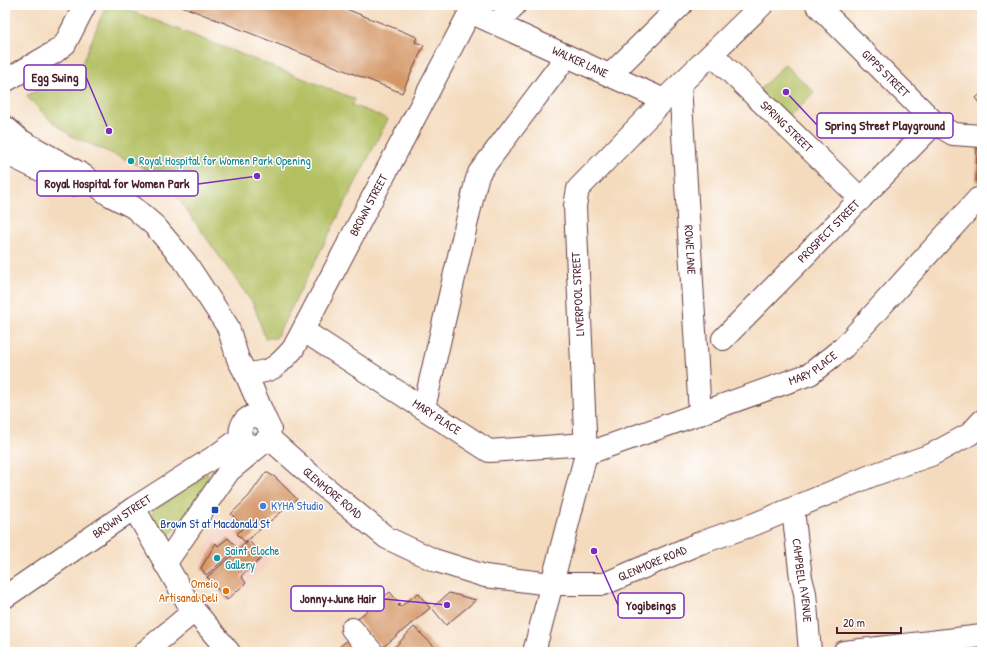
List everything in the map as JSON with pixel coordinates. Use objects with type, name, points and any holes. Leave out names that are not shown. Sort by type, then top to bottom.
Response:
[{"type":"street","points":[[5,81],[55,52],[65,44],[85,5]]},
{"type":"street","points":[[497,23],[515,5]]},
{"type":"street","points":[[610,75],[681,5]]},
{"type":"street","name":"LIVERPOOL STREET","points":[[534,652],[549,599],[551,584],[585,449],[575,206],[578,189],[664,100],[762,5]]},
{"type":"street","name":"GIPPS STREET","points":[[818,5],[935,123],[953,134],[982,136]]},
{"type":"street","name":"WALKER LANE","points":[[470,12],[664,100]]},
{"type":"street","name":"BROWN STREET","points":[[246,374],[269,371],[279,364],[294,349],[470,12]]},
{"type":"street","name":"SPRING STREET","points":[[712,54],[861,199]]},
{"type":"street","points":[[424,408],[479,173],[567,56]]},
{"type":"street","name":"ROWE LANE","points":[[680,85],[700,414]]},
{"type":"street","name":"PROSPECT STREET","points":[[723,339],[935,123]]},
{"type":"street","points":[[5,127],[36,150],[83,175],[108,194],[133,207],[155,226],[186,263],[228,327],[238,360],[246,374],[256,432],[165,564]]},
{"type":"street","points":[[5,153],[79,188],[108,194]]},
{"type":"street","name":"MARY PLACE","points":[[304,331],[488,451],[585,449],[700,414],[810,374],[844,347],[978,199],[982,203]]},
{"type":"street","name":"GLENMORE ROAD","points":[[256,432],[386,538],[434,560],[485,576],[551,584],[604,584],[700,543],[793,510],[873,476],[931,455],[970,434],[982,421]]},
{"type":"street","name":"BROWN STREET","points":[[5,597],[134,508],[256,432]]},
{"type":"street","points":[[134,508],[165,564],[194,611],[229,652]]},
{"type":"street","name":"CAMPBELL AVENUE","points":[[793,510],[801,578],[805,593],[810,652]]},
{"type":"street","points":[[145,652],[194,611]]},
{"type":"street","points":[[352,628],[372,652]]},
{"type":"street","points":[[844,652],[922,648],[982,636]]},
{"type":"shaded area","points":[[268,470],[276,474],[300,496],[251,537],[270,563],[227,600],[201,568],[203,554],[210,539],[223,522],[249,496]]},
{"type":"green space","points":[[106,5],[116,5],[355,99],[352,105],[388,119],[276,338],[265,338],[254,305],[170,187],[139,165],[71,136],[48,118],[26,96],[81,67]]},
{"type":"green space","points":[[785,64],[814,92],[787,120],[758,92]]},
{"type":"green space","points":[[207,473],[212,481],[173,532],[169,536],[163,536],[152,519],[153,509]]},
{"type":"building","points":[[179,5],[336,5],[417,37],[415,42],[424,45],[402,93]]},
{"type":"building","points":[[982,92],[982,105],[976,98]]},
{"type":"building","points":[[977,147],[982,147],[982,183],[976,182]]},
{"type":"building","name":"KYHA Studio","points":[[266,472],[275,477],[297,499],[245,542],[237,534],[244,527],[231,514],[249,496]]},
{"type":"building","name":"Saint Cloche Gallery","points":[[228,538],[238,548],[206,575],[201,568],[216,543],[218,546]]},
{"type":"building","points":[[249,541],[263,557],[241,576],[246,583],[227,600],[207,577]]},
{"type":"building","points":[[390,592],[400,604],[398,605],[400,607],[418,593],[430,608],[382,648],[357,619]]},
{"type":"building","points":[[449,593],[476,600],[446,625],[432,608]]},
{"type":"building","points":[[414,627],[440,652],[390,652]]},
{"type":"building","points":[[350,638],[362,652],[333,652]]},
{"type":"place","name":"Spring Street Playground","points":[[786,92]]},
{"type":"place","name":"Egg Swing","points":[[109,131]]},
{"type":"place","name":"Royal Hospital for Women Park Opening","points":[[131,161]]},
{"type":"place","name":"Royal Hospital for Women Park","points":[[257,176]]},
{"type":"place","name":"KYHA Studio","points":[[263,506]]},
{"type":"place","name":"Brown St at Macdonald St","points":[[215,510]]},
{"type":"place","name":"Yogibeings","points":[[594,551]]},
{"type":"place","name":"Saint Cloche Gallery","points":[[217,558]]},
{"type":"place","name":"Omeio Artisanal Deli","points":[[226,591]]},
{"type":"place","name":"Jonny+June Hair","points":[[447,605]]}]
